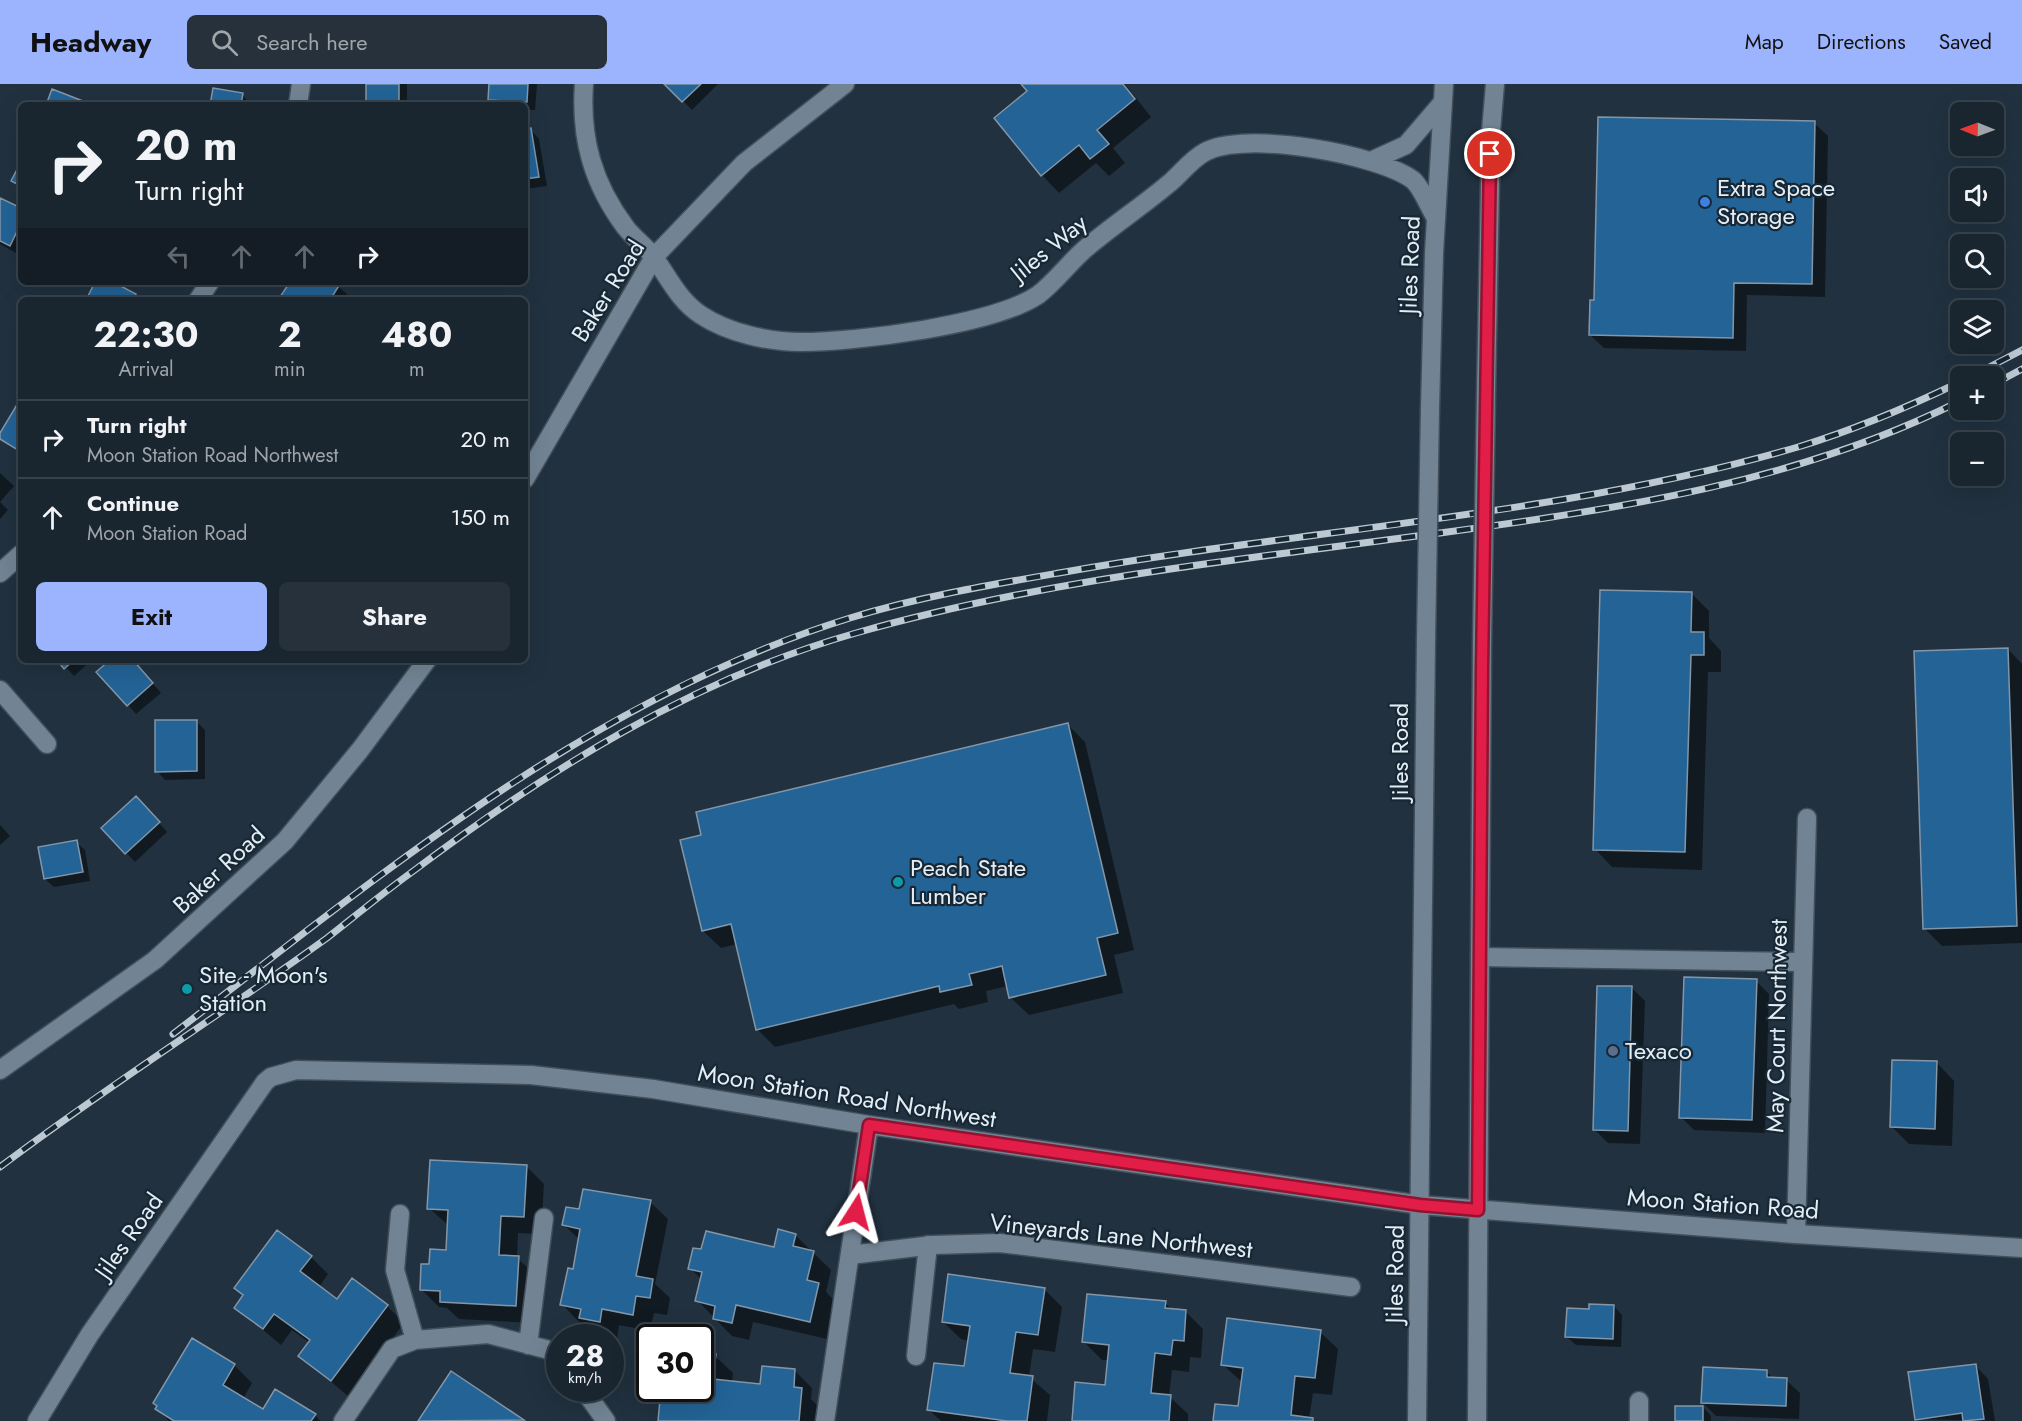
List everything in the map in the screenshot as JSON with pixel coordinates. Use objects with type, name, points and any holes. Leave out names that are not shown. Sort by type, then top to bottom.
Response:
[{"type":"street","points":[[298,102],[301,84]]},
{"type":"street","name":"Jiles Way","points":[[584,84],[584,132],[597,183],[628,230],[654,257],[682,299],[702,315],[730,328],[764,338],[800,342],[863,338],[988,316],[1037,295],[1085,249],[1173,180],[1192,161],[1217,147],[1271,144],[1373,160],[1414,181],[1436,218]]},
{"type":"street","name":"Baker Road","points":[[528,474],[654,257],[744,164],[846,84]]},
{"type":"street","name":"Jiles Road","points":[[1417,1421],[1430,410],[1436,218],[1444,84]]},
{"type":"street","points":[[1477,1421],[1482,645],[1491,131],[1495,84]]},
{"type":"street","points":[[1373,160],[1406,145],[1442,103]]},
{"type":"street","points":[[0,573],[18,557]]},
{"type":"street","name":"Baker Road","points":[[0,1070],[155,960],[285,841],[360,750],[425,663]]},
{"type":"street","points":[[0,690],[47,744]]},
{"type":"street","name":"May Court Northwest","points":[[1796,1234],[1807,818]]},
{"type":"street","points":[[1480,957],[1802,962]]},
{"type":"street","name":"Moon Station Road Northwest","points":[[265,1082],[271,1077],[296,1070],[531,1075],[653,1089],[869,1125],[1420,1205]]},
{"type":"street","name":"Jiles Road","points":[[37,1421],[90,1334],[265,1082]]},
{"type":"street","points":[[825,1421],[869,1125]]},
{"type":"street","name":"Moon Station Road","points":[[1420,1205],[1796,1234],[2022,1248]]},
{"type":"street","points":[[400,1214],[395,1270],[415,1341]]},
{"type":"street","points":[[528,1345],[544,1218]]},
{"type":"street","name":"Vineyards Lane Northwest","points":[[850,1255],[928,1245],[1000,1243],[1351,1287]]},
{"type":"street","points":[[916,1356],[928,1245]]},
{"type":"street","points":[[343,1421],[392,1349],[415,1341],[488,1334],[546,1349]]},
{"type":"street","points":[[1639,1401],[1639,1421]]},
{"type":"street","points":[[592,1402],[606,1421]]},
{"type":"building","points":[[366,84],[399,84],[399,102],[366,102]]},
{"type":"building","points":[[489,84],[528,84],[527,102],[488,100]]},
{"type":"building","points":[[664,84],[701,84],[682,102]]},
{"type":"building","points":[[1021,84],[1123,84],[1135,99],[1097,130],[1109,144],[1090,159],[1079,145],[1041,176],[994,118],[1027,91]]},
{"type":"building","points":[[213,88],[243,93],[242,102],[211,102]]},
{"type":"building","points":[[52,89],[85,102],[47,102]]},
{"type":"building","name":"Extra Space Storage","points":[[1598,117],[1815,121],[1812,284],[1734,283],[1733,338],[1589,335],[1590,300],[1594,300]]},
{"type":"building","points":[[528,128],[531,128],[539,177],[528,179]]},
{"type":"building","points":[[18,168],[18,184],[11,181]]},
{"type":"building","points":[[0,198],[18,207],[18,229],[10,246],[0,241]]},
{"type":"building","points":[[94,285],[119,285],[136,294],[134,297],[88,297]]},
{"type":"building","points":[[288,285],[339,285],[332,297],[280,297]]},
{"type":"building","points":[[18,403],[18,450],[0,439],[0,433]]},
{"type":"building","points":[[1600,590],[1692,592],[1691,632],[1704,632],[1704,655],[1691,655],[1685,852],[1593,850]]},
{"type":"building","points":[[2008,648],[2017,926],[1923,929],[1914,651]]},
{"type":"building","points":[[59,663],[71,663],[64,669]]},
{"type":"building","points":[[106,663],[136,663],[153,683],[127,706],[96,672]]},
{"type":"building","points":[[155,720],[197,720],[197,771],[155,772]]},
{"type":"building","name":"Peach State Lumber","points":[[1068,723],[1118,933],[1097,938],[1106,975],[1009,998],[1002,966],[969,974],[972,985],[940,992],[939,986],[756,1030],[731,924],[702,931],[680,840],[701,835],[696,812]]},
{"type":"building","points":[[136,796],[160,822],[125,854],[101,828]]},
{"type":"building","points":[[77,840],[83,872],[44,879],[38,847]]},
{"type":"building","points":[[1684,977],[1757,979],[1752,1120],[1679,1118]]},
{"type":"building","points":[[1597,986],[1632,986],[1628,1131],[1593,1130]]},
{"type":"building","points":[[1892,1060],[1937,1061],[1935,1129],[1890,1127]]},
{"type":"building","points":[[430,1160],[527,1165],[524,1217],[501,1216],[499,1255],[519,1256],[516,1306],[440,1302],[440,1291],[420,1290],[421,1264],[429,1264],[430,1249],[446,1250],[448,1210],[427,1209]]},
{"type":"building","points":[[583,1189],[651,1200],[636,1276],[653,1279],[650,1298],[636,1296],[633,1315],[602,1309],[600,1322],[579,1318],[581,1309],[560,1305],[568,1268],[573,1269],[580,1229],[562,1225],[566,1207],[579,1209]]},
{"type":"building","points":[[778,1229],[796,1234],[793,1246],[814,1251],[807,1280],[819,1283],[810,1322],[736,1305],[732,1323],[713,1319],[715,1306],[695,1301],[702,1272],[688,1269],[693,1248],[701,1249],[706,1231],[774,1247]]},
{"type":"building","points":[[277,1230],[312,1256],[300,1271],[337,1299],[352,1278],[388,1305],[331,1381],[298,1356],[310,1340],[274,1314],[263,1329],[234,1308],[243,1295],[234,1288]]},
{"type":"building","points":[[948,1274],[1045,1288],[1038,1335],[1016,1332],[1010,1373],[1033,1376],[1027,1421],[1007,1421],[927,1410],[934,1363],[964,1366],[970,1326],[942,1322]]},
{"type":"building","points":[[1087,1294],[1166,1301],[1165,1308],[1186,1310],[1184,1341],[1173,1340],[1171,1355],[1155,1353],[1151,1393],[1171,1395],[1169,1421],[1072,1421],[1075,1382],[1105,1385],[1109,1345],[1082,1342]]},
{"type":"building","points":[[1589,1304],[1614,1305],[1613,1339],[1565,1337],[1567,1308],[1589,1309]]},
{"type":"building","points":[[1227,1318],[1321,1330],[1315,1378],[1295,1376],[1291,1415],[1313,1418],[1313,1421],[1213,1421],[1215,1404],[1238,1406],[1243,1368],[1221,1365]]},
{"type":"building","points":[[192,1338],[235,1364],[223,1385],[263,1409],[275,1389],[316,1414],[311,1421],[174,1421],[155,1409],[157,1406],[153,1403]]},
{"type":"building","points":[[1976,1364],[1984,1419],[1963,1421],[1962,1413],[1915,1420],[1908,1372]]},
{"type":"building","points":[[762,1366],[795,1369],[794,1387],[802,1388],[799,1421],[658,1421],[660,1402],[714,1402],[714,1379],[760,1384]]},
{"type":"building","points":[[1703,1367],[1767,1370],[1767,1377],[1787,1378],[1786,1406],[1701,1403]]},
{"type":"building","points":[[451,1371],[524,1420],[418,1421]]},
{"type":"building","points":[[1675,1406],[1703,1406],[1703,1421],[1675,1421]]},
{"type":"railway","points":[[1991,366],[2022,350]]},
{"type":"railway","points":[[2004,379],[2022,369]]},
{"type":"railway","points":[[173,1034],[331,912],[494,796],[578,742],[665,694],[756,652],[850,618],[980,587],[1151,558],[1523,506],[1707,471],[1798,447],[1840,433],[1950,387]]},
{"type":"railway","points":[[0,1167],[81,1108],[327,938],[463,835],[568,764],[679,702],[796,652],[928,614],[1073,584],[1574,514],[1706,488],[1772,472],[1836,452],[1899,429],[1950,406]]},
{"type":"place","name":"Extra Space Storage","points":[[1705,202]]},
{"type":"place","name":"Peach State Lumber","points":[[898,882]]},
{"type":"place","name":"Site - Moon's Station","points":[[187,989]]},
{"type":"place","name":"Texaco","points":[[1613,1051]]},
{"type":"route","points":[[856,1212],[869,1125],[1420,1205],[1478,1210],[1482,669],[1490,154]]}]
